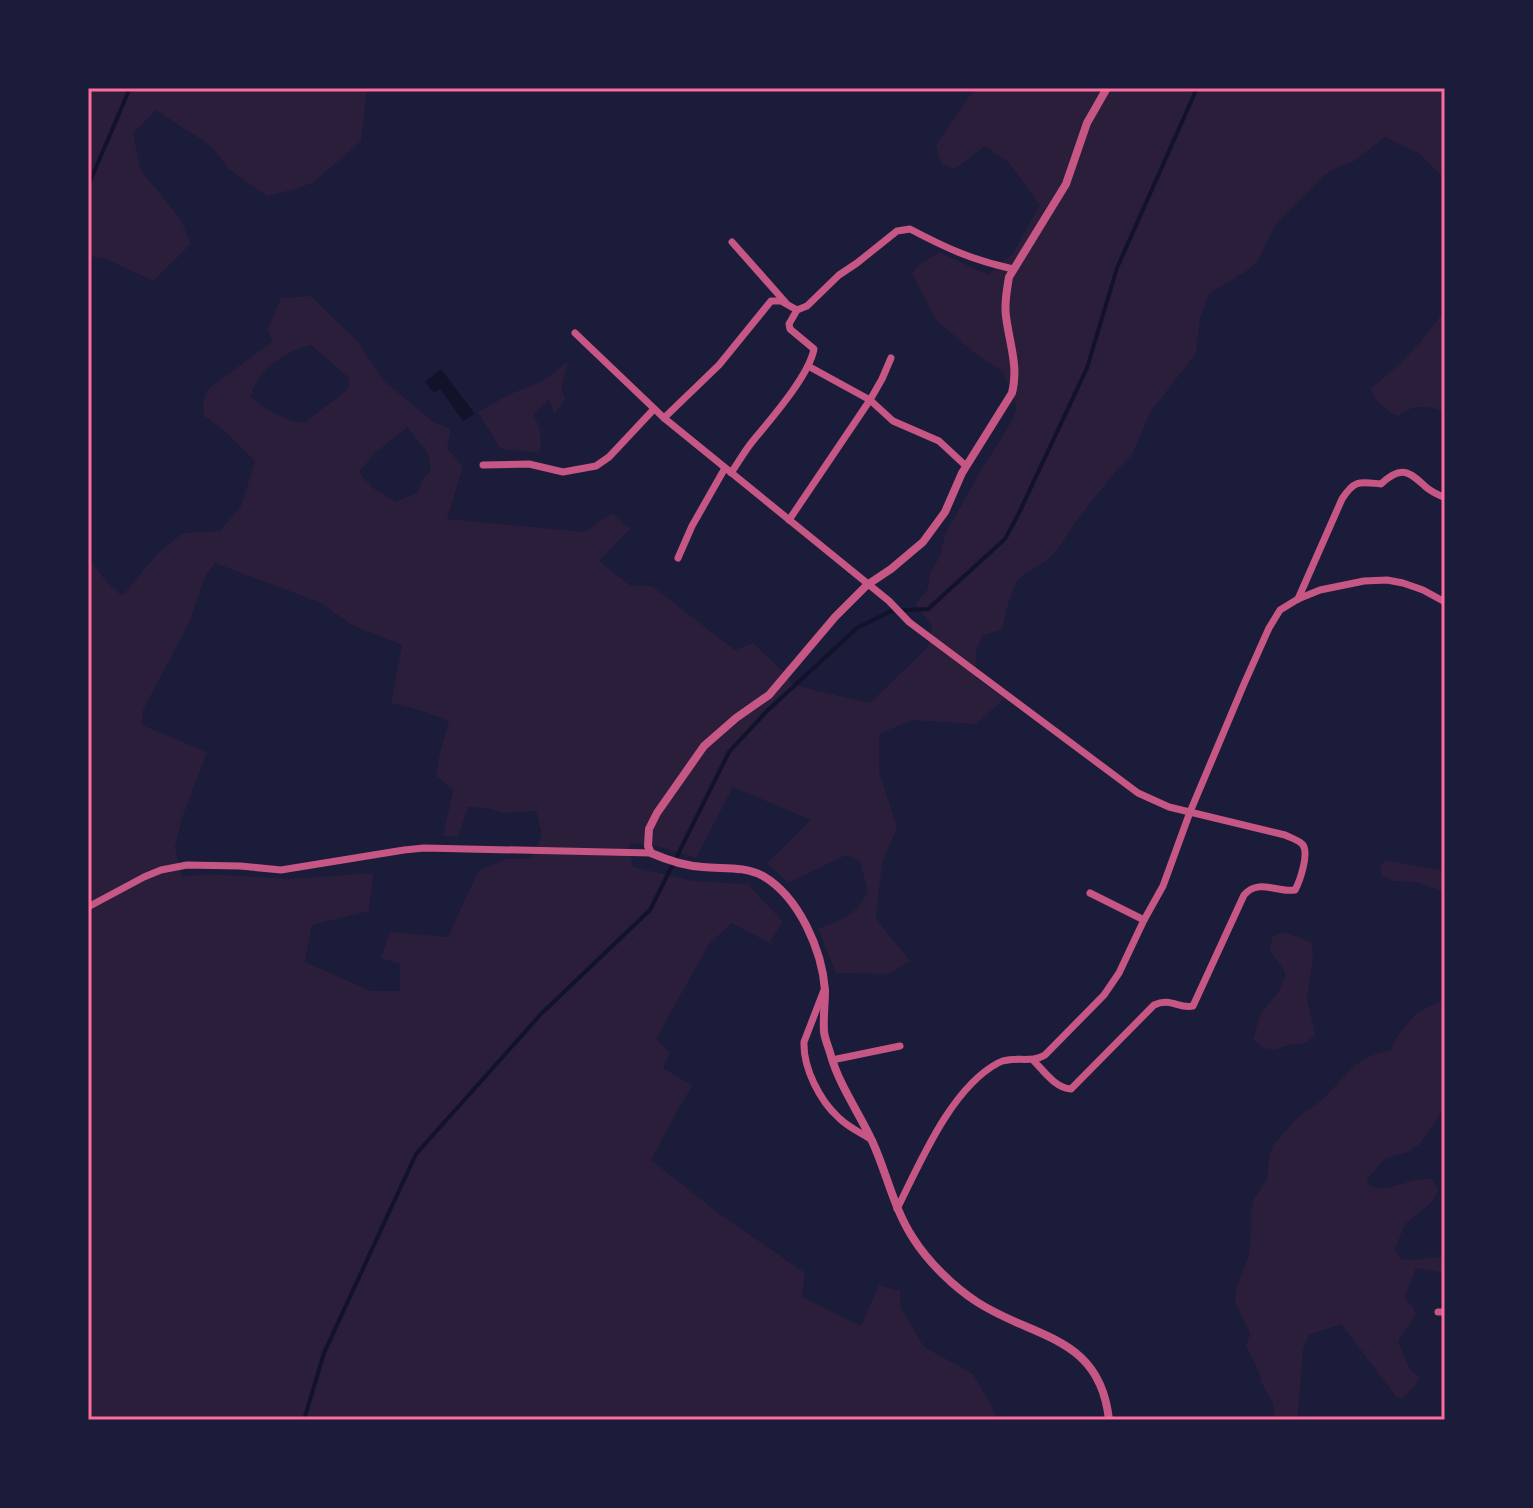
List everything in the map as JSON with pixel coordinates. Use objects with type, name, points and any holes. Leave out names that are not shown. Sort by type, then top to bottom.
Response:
[{"type":"street","points":[[651,853],[648,846],[649,829],[704,746],[769,695],[835,617],[867,585],[923,542],[945,512],[966,466],[1007,404],[1015,383],[1006,313],[1009,277],[1066,184],[1087,123],[1107,88]]},
{"type":"street","points":[[678,558],[692,526],[728,470],[775,414],[808,366],[814,349],[790,329],[789,324],[797,310],[807,306],[839,275],[890,235],[903,229],[910,229],[964,256],[1013,269]]},
{"type":"street","points":[[732,242],[787,304]]},
{"type":"street","points":[[664,418],[719,365],[771,301],[779,300],[797,310]]},
{"type":"street","points":[[575,333],[664,418],[889,601],[909,622],[1138,793],[1169,807],[1285,835],[1302,844],[1305,856],[1295,890],[1268,886],[1248,890],[1193,1006],[1167,1001],[1154,1005],[1074,1087],[1062,1088],[1033,1060]]},
{"type":"street","points":[[789,520],[870,400],[891,358]]},
{"type":"street","points":[[808,366],[870,400],[893,421],[939,441],[966,466]]},
{"type":"street","points":[[483,465],[529,464],[563,472],[596,466],[609,457],[654,409]]},
{"type":"street","points":[[1298,599],[1342,499],[1352,486],[1363,481],[1381,484],[1394,474],[1405,472],[1445,498]]},
{"type":"street","points":[[897,1209],[925,1152],[962,1095],[996,1064],[1007,1060],[1033,1060],[1045,1055],[1112,984],[1163,886],[1190,812],[1269,628],[1280,610],[1320,590],[1364,581],[1403,583],[1445,602]]},
{"type":"street","points":[[88,907],[144,877],[187,865],[281,870],[424,848],[651,853],[702,867],[725,867],[761,875],[803,918],[818,955],[825,987],[824,1034],[832,1060],[872,1140],[897,1209],[913,1239],[945,1276],[978,1303],[1070,1348],[1092,1371],[1104,1393],[1109,1420]]},
{"type":"street","points":[[1090,893],[1144,920]]},
{"type":"street","points":[[825,987],[804,1042],[808,1068],[830,1109],[841,1121],[872,1140]]},
{"type":"street","points":[[832,1060],[900,1046]]},
{"type":"shaded area","points":[[88,88],[367,88],[361,141],[314,182],[267,196],[229,169],[211,146],[156,110],[133,133],[140,169],[181,220],[191,244],[153,281],[106,259],[88,256]]},
{"type":"shaded area","points":[[975,88],[1445,88],[1445,180],[1420,154],[1385,137],[1354,161],[1323,177],[1276,224],[1257,262],[1209,294],[1200,318],[1196,353],[1150,413],[1132,455],[1079,517],[1057,550],[1016,582],[1002,630],[983,635],[976,651],[976,678],[1005,698],[976,724],[912,720],[879,734],[879,771],[897,828],[882,863],[876,919],[910,961],[888,974],[836,973],[818,929],[847,916],[868,892],[860,861],[846,855],[788,883],[767,863],[811,820],[733,787],[696,858],[657,846],[630,843],[633,867],[693,881],[748,884],[783,922],[769,943],[732,923],[709,944],[656,1039],[670,1053],[663,1068],[693,1086],[651,1160],[721,1215],[805,1273],[802,1297],[861,1326],[879,1285],[900,1291],[901,1308],[924,1347],[973,1374],[999,1420],[88,1420],[88,557],[122,596],[157,554],[183,533],[220,531],[241,506],[255,461],[224,430],[204,416],[207,390],[273,341],[267,330],[281,298],[311,296],[357,341],[384,381],[435,423],[451,429],[447,448],[463,467],[447,519],[585,532],[612,513],[630,529],[599,561],[631,586],[652,586],[735,650],[753,643],[783,671],[791,683],[870,703],[928,647],[932,625],[915,605],[928,589],[930,572],[939,558],[946,532],[1017,407],[1003,372],[973,352],[936,320],[912,274],[920,264],[939,252],[988,275],[1013,253],[1040,205],[1009,163],[985,146],[955,169],[941,164],[936,145]],"holes":[[[311,345],[350,379],[347,390],[304,423],[276,414],[251,397],[265,370],[292,352]],[[407,427],[428,453],[431,470],[420,483],[417,493],[395,502],[373,488],[359,473],[373,455]],[[215,563],[319,602],[354,626],[402,645],[391,703],[449,721],[436,776],[453,790],[443,836],[458,837],[468,807],[504,813],[536,811],[542,835],[531,859],[506,859],[478,871],[448,937],[390,932],[381,958],[400,964],[400,991],[371,991],[305,962],[312,925],[369,911],[373,873],[290,879],[206,874],[182,877],[175,847],[182,818],[207,752],[142,725],[143,710],[189,623],[205,577]]]},
{"type":"shaded area","points":[[1445,309],[1445,411],[1421,407],[1409,409],[1399,416],[1390,412],[1370,389],[1411,352]]},
{"type":"shaded area","points":[[568,362],[561,387],[565,399],[554,414],[549,399],[533,415],[540,433],[539,453],[499,446],[478,412],[508,395],[541,382]]},
{"type":"shaded area","points":[[441,369],[475,414],[463,421],[440,389],[434,393],[425,382]]},
{"type":"shaded area","points":[[1385,860],[1445,871],[1445,892],[1416,882],[1383,877],[1381,868]]},
{"type":"shaded area","points":[[1283,932],[1311,942],[1313,957],[1307,999],[1315,1035],[1306,1043],[1275,1050],[1264,1048],[1253,1040],[1260,1015],[1279,991],[1285,976],[1270,951],[1272,937]]},
{"type":"shaded area","points":[[1445,999],[1445,1107],[1419,1145],[1408,1152],[1384,1159],[1366,1181],[1370,1186],[1385,1188],[1432,1179],[1439,1190],[1431,1203],[1405,1224],[1395,1249],[1401,1259],[1445,1257],[1445,1273],[1416,1268],[1405,1297],[1416,1314],[1398,1341],[1410,1370],[1419,1376],[1415,1386],[1402,1399],[1396,1397],[1341,1324],[1309,1335],[1303,1349],[1298,1414],[1295,1420],[1275,1420],[1273,1403],[1246,1345],[1250,1334],[1235,1301],[1250,1246],[1251,1211],[1254,1199],[1267,1179],[1273,1145],[1295,1120],[1323,1099],[1355,1065],[1370,1056],[1391,1050],[1416,1013]]},
{"type":"waterway","points":[[88,186],[130,88]]},
{"type":"waterway","points":[[304,1420],[324,1353],[416,1154],[541,1014],[650,910],[729,752],[767,711],[857,628],[891,611],[928,609],[1005,539],[1087,368],[1117,268],[1197,88]]}]
